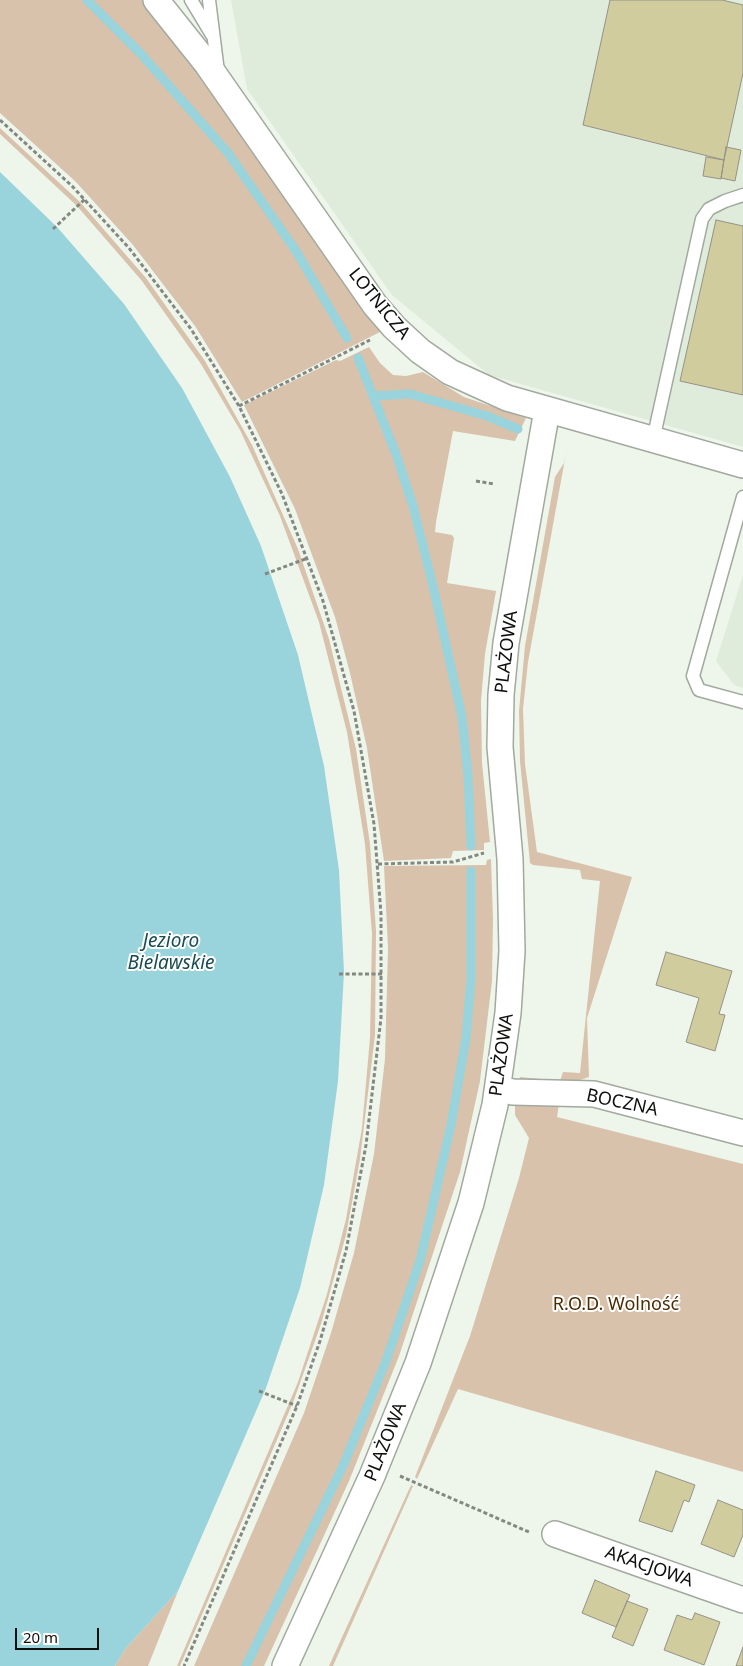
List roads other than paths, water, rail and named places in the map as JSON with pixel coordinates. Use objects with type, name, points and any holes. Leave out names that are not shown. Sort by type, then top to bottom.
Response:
[{"type":"street","name":"LOTNICZA","points":[[156,0],[219,82],[370,298],[392,325],[420,351],[450,372],[495,394],[743,465]]},
{"type":"street","name":"PLAŻOWA","points":[[286,1666],[372,1476],[418,1363],[471,1203],[498,1089],[508,1013],[512,931],[510,859],[500,755],[500,695],[506,642],[546,410]]},
{"type":"street","name":"BOCZNA","points":[[498,1089],[512,1092],[594,1094],[743,1133]]},
{"type":"street","name":"AKACJOWA","points":[[555,1534],[743,1600]]},
{"type":"lane","points":[[191,0],[214,40]]},
{"type":"lane","points":[[209,0],[219,82]]},
{"type":"lane","points":[[653,440],[702,219],[709,209],[743,195]]},
{"type":"lane","points":[[743,497],[693,676],[699,690],[743,702]]},
{"type":"water","name":"Jezioro Bielawskie","points":[[0,172],[57,227],[124,304],[182,388],[230,477],[261,546],[298,655],[324,766],[339,870],[344,972],[338,1081],[324,1185],[300,1288],[266,1388],[178,1591],[125,1649],[115,1666],[0,1666]]},
{"type":"waterway","points":[[87,0],[141,54],[228,153],[296,251],[347,338]]},
{"type":"waterway","points":[[358,358],[396,454],[413,506],[433,586],[462,717],[468,775],[471,846]]},
{"type":"waterway","points":[[373,396],[410,394],[487,416],[518,429]]},
{"type":"waterway","points":[[246,1666],[343,1466],[386,1361],[420,1261],[451,1125],[466,1038],[471,979],[471,871]]},
{"type":"park label","name":"R.O.D. Wolność","points":[[616,1305]]}]
